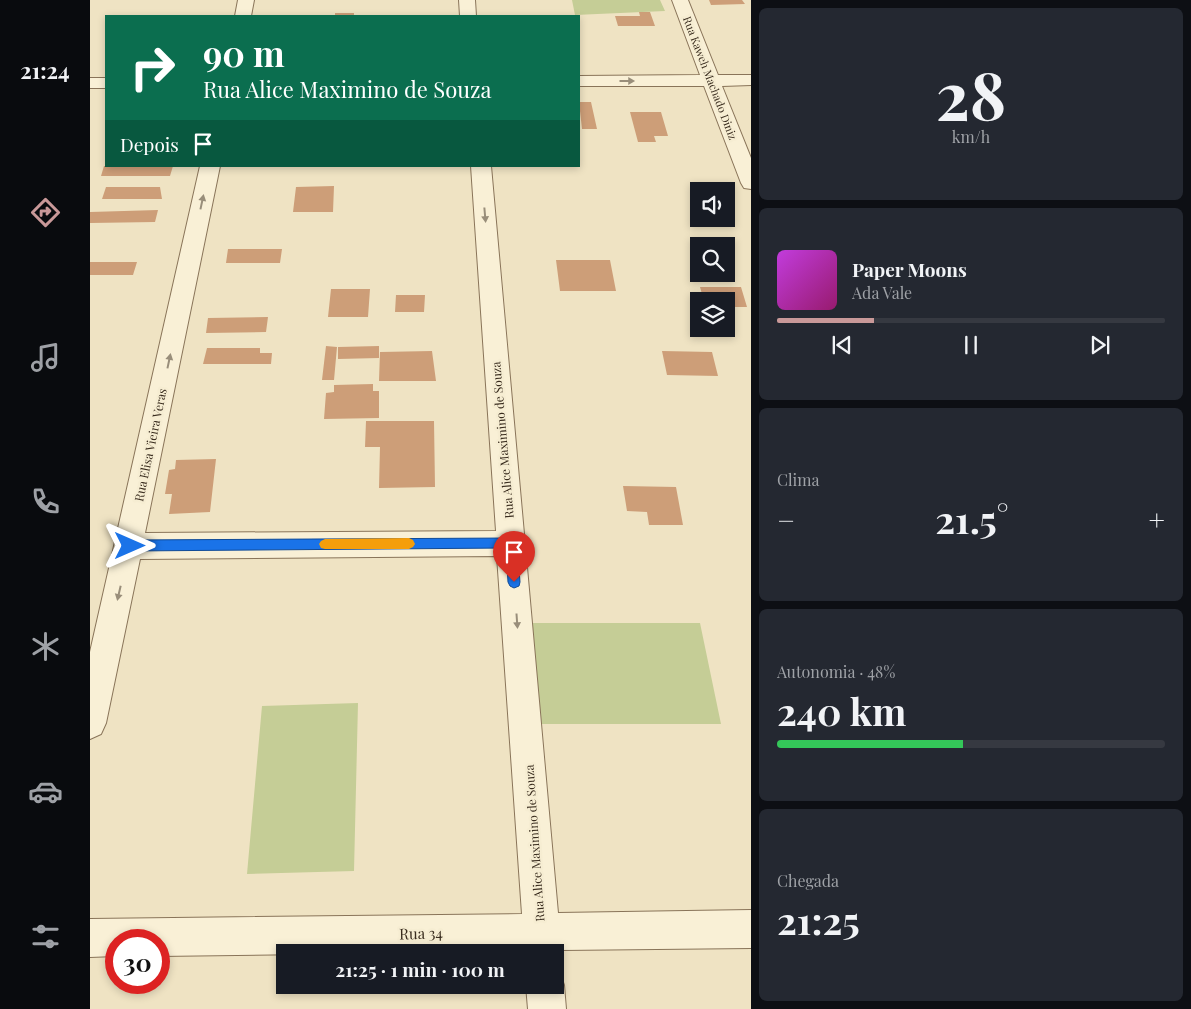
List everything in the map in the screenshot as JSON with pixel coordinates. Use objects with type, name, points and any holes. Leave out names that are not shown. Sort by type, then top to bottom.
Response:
[{"type":"street","points":[[243,15],[246,0]]},
{"type":"street","points":[[467,0],[468,15]]},
{"type":"street","name":"Rua Kaweh Machado Diniz","points":[[680,0],[751,183]]},
{"type":"street","points":[[580,81],[751,80]]},
{"type":"street","points":[[90,83],[105,83]]},
{"type":"street","name":"Rua Elisa Vieira Veras","points":[[90,723],[130,546],[210,167]]},
{"type":"street","name":"Rua Alice Maximino de Souza","points":[[481,167],[542,943]]},
{"type":"street","points":[[130,546],[511,543]]},
{"type":"street","name":"Rua 34","points":[[90,938],[542,943],[751,929]]},
{"type":"street","points":[[546,994],[547,1009]]},
{"type":"green space","points":[[572,0],[660,0],[665,11],[575,15]]},
{"type":"green space","points":[[532,623],[700,623],[721,724],[540,724]]},
{"type":"green space","points":[[358,703],[354,871],[247,874],[262,706]]},
{"type":"building","points":[[709,0],[742,0],[745,4],[711,5]]},
{"type":"building","points":[[639,12],[650,12],[655,26],[618,26],[615,16],[640,16]]},
{"type":"building","points":[[335,13],[354,13],[354,15],[335,15]]},
{"type":"building","points":[[580,102],[591,102],[597,129],[582,129]]},
{"type":"building","points":[[630,112],[661,112],[668,136],[654,136],[656,142],[638,142]]},
{"type":"building","points":[[104,166],[173,167],[170,176],[101,176]]},
{"type":"building","points":[[334,186],[333,212],[293,212],[296,187]]},
{"type":"building","points":[[106,187],[160,187],[162,199],[102,199]]},
{"type":"building","points":[[158,210],[155,222],[90,223],[90,212]]},
{"type":"building","points":[[228,249],[282,249],[280,263],[226,263]]},
{"type":"building","points":[[556,260],[610,260],[616,291],[560,291]]},
{"type":"building","points":[[90,262],[137,262],[133,275],[90,275]]},
{"type":"building","points":[[700,287],[741,287],[747,307],[735,307],[735,292],[701,292]]},
{"type":"building","points":[[331,289],[370,289],[368,317],[328,317]]},
{"type":"building","points":[[396,295],[425,295],[424,312],[395,312]]},
{"type":"building","points":[[268,317],[266,332],[206,333],[208,318]]},
{"type":"building","points":[[326,346],[337,347],[334,380],[322,380]]},
{"type":"building","points":[[379,346],[379,358],[338,359],[338,347]]},
{"type":"building","points":[[207,348],[260,348],[260,353],[272,353],[271,364],[203,364]]},
{"type":"building","points":[[432,351],[436,381],[379,381],[380,352]]},
{"type":"building","points":[[662,351],[712,352],[718,376],[667,375]]},
{"type":"building","points":[[373,384],[373,391],[379,391],[379,418],[324,419],[326,393],[334,392],[334,385]]},
{"type":"building","points":[[366,421],[434,421],[435,487],[379,488],[380,447],[365,447]]},
{"type":"building","points":[[216,459],[210,512],[169,514],[172,494],[165,494],[169,470],[175,469],[176,460]]},
{"type":"building","points":[[623,486],[676,487],[683,525],[649,525],[647,512],[627,511]]},
{"type":"slow traffic","points":[[325,544],[409,544]]},
{"type":"route","points":[[130,546],[511,543],[514,582]]}]
